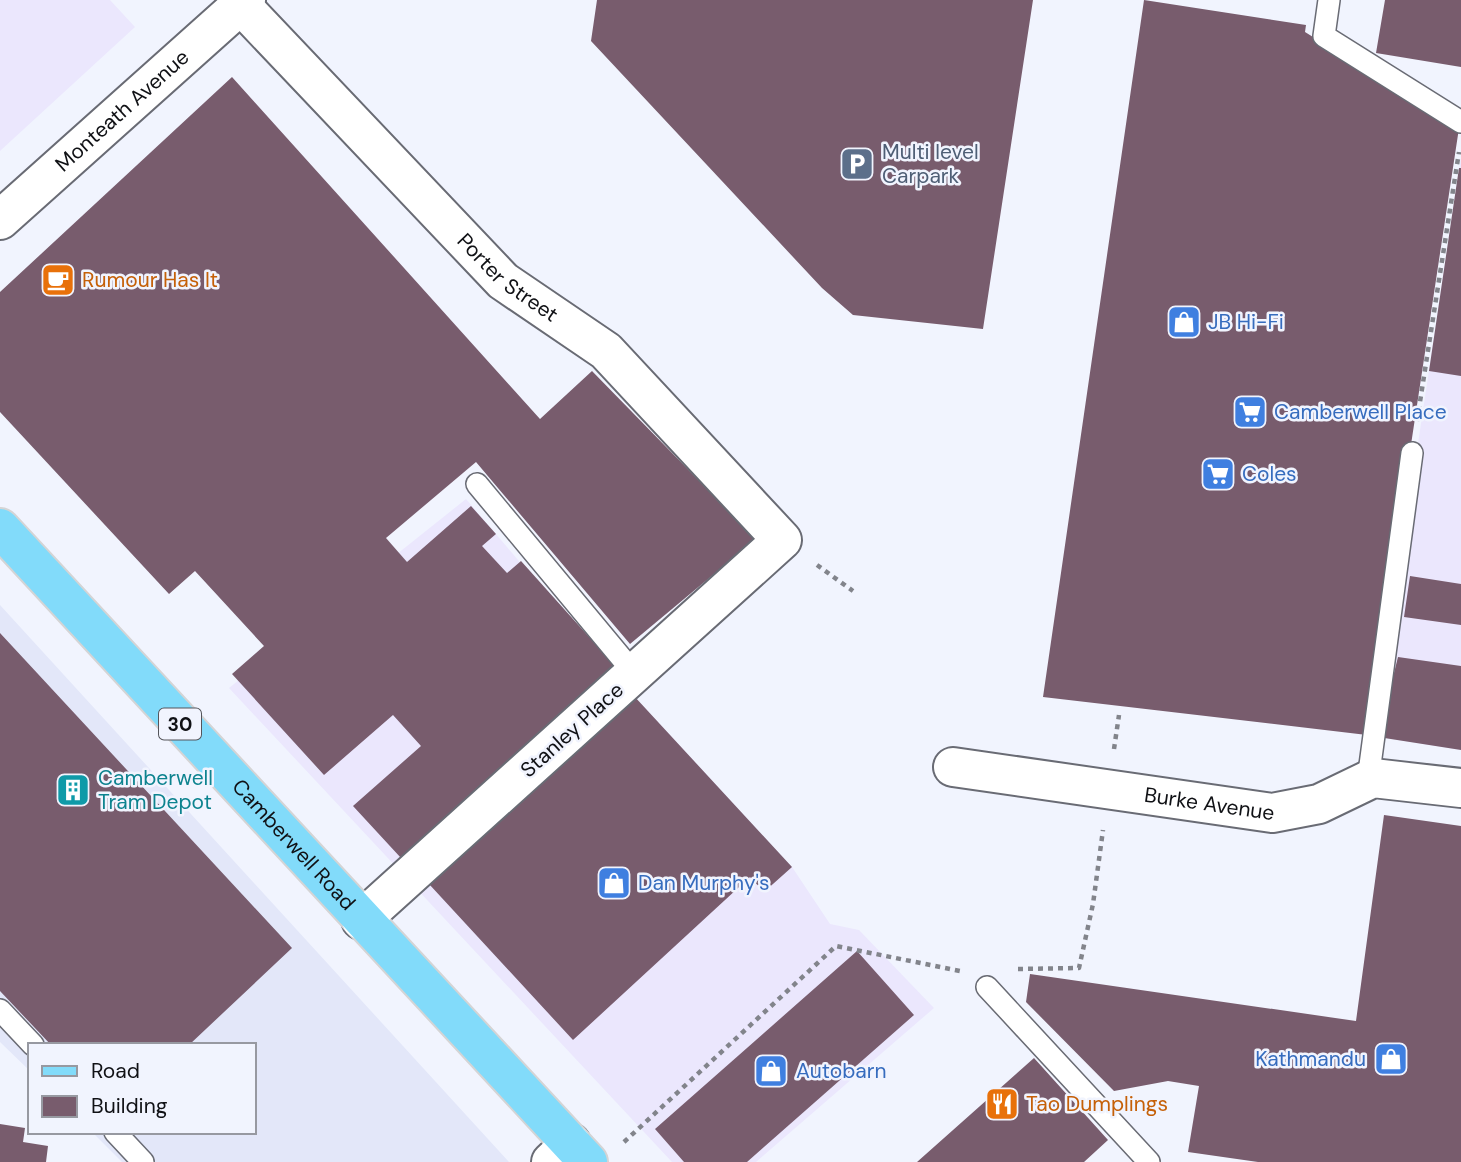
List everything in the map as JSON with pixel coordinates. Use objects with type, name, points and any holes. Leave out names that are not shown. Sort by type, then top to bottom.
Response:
[{"type":"main road","name":"Camberwell Road","points":[[0,528],[361,920],[582,1154]]},
{"type":"street","name":"Monteath Avenue","points":[[0,220],[244,3]]},
{"type":"street","name":"Porter Street","points":[[244,3],[503,281],[607,351],[782,540]]},
{"type":"street","name":"Stanley Place","points":[[361,920],[782,540]]},
{"type":"street","name":"Burke Avenue","points":[[953,767],[1272,813],[1319,804],[1367,780],[1392,778],[1461,788]]},
{"type":"lane","points":[[1329,0],[1324,36],[1461,122]]},
{"type":"lane","points":[[1367,780],[1412,453]]},
{"type":"lane","points":[[477,484],[634,673]]},
{"type":"lane","points":[[987,987],[1149,1162]]},
{"type":"lane","points":[[0,1010],[31,1043]]},
{"type":"lane","points":[[117,1134],[142,1162]]},
{"type":"path","points":[[1412,453],[1461,138]]},
{"type":"path","points":[[1014,969],[1079,968],[1093,904],[1119,715]]},
{"type":"path","points":[[582,1154],[836,946],[961,971]]},
{"type":"shaded area","points":[[0,0],[110,0],[135,27],[0,151]]},
{"type":"shaded area","points":[[1461,158],[1461,750],[1367,735],[1417,450]]},
{"type":"shaded area","points":[[466,499],[634,696],[792,867],[830,924],[859,930],[934,1008],[756,1162],[672,1162],[229,688]]},
{"type":"shaded area","points":[[0,605],[509,1162],[122,1162],[94,1134],[256,1134],[256,1043],[28,1043],[28,1069],[0,1042]]},
{"type":"building","name":"Multi level Carpark","points":[[597,0],[1033,0],[983,329],[853,315],[822,288],[591,41]]},
{"type":"building","name":"Camberwell Place","points":[[1144,0],[1306,25],[1305,32],[1459,128],[1367,735],[1043,697]]},
{"type":"building","points":[[1385,0],[1461,0],[1461,67],[1376,53]]},
{"type":"building","points":[[232,77],[540,419],[592,371],[756,539],[630,644],[476,462],[386,538],[407,562],[471,506],[496,534],[482,546],[507,573],[521,561],[616,667],[401,858],[353,806],[421,746],[393,715],[324,775],[232,674],[264,646],[195,571],[169,594],[0,412],[0,292]]},
{"type":"building","points":[[1461,168],[1461,376],[1429,371]]},
{"type":"building","points":[[1410,576],[1461,584],[1461,625],[1404,617]]},
{"type":"building","name":"Camberwell Tram Depot","points":[[0,633],[292,948],[191,1043],[49,1043],[0,991]]},
{"type":"building","points":[[1398,657],[1461,666],[1461,750],[1378,737]]},
{"type":"building","points":[[634,696],[792,867],[764,892],[750,877],[573,1040],[429,884]]},
{"type":"building","points":[[1384,815],[1461,826],[1461,1162],[1258,1162],[1188,1152],[1199,1086],[1168,1081],[1114,1091],[1026,1002],[1030,974],[1356,1021]]},
{"type":"building","points":[[857,951],[914,1015],[747,1162],[684,1162],[655,1129]]},
{"type":"building","points":[[1034,1058],[1108,1140],[1084,1162],[917,1162]]},
{"type":"building","points":[[0,1124],[25,1128],[23,1142],[48,1146],[46,1162],[0,1162]]},
{"type":"place","name":"Multi level Carpark","points":[[857,164]]},
{"type":"place","name":"Rumour Has It","points":[[58,280]]},
{"type":"place","name":"JB Hi-Fi","points":[[1184,322]]},
{"type":"place","name":"Camberwell Place","points":[[1250,412]]},
{"type":"place","name":"Coles","points":[[1218,474]]},
{"type":"place","name":"Camberwell Tram Depot","points":[[73,790]]},
{"type":"place","name":"Dan Murphy's","points":[[614,883]]},
{"type":"place","name":"Kathmandu","points":[[1391,1059]]},
{"type":"place","name":"Autobarn","points":[[771,1071]]},
{"type":"place","name":"Tao Dumplings","points":[[1002,1104]]}]
